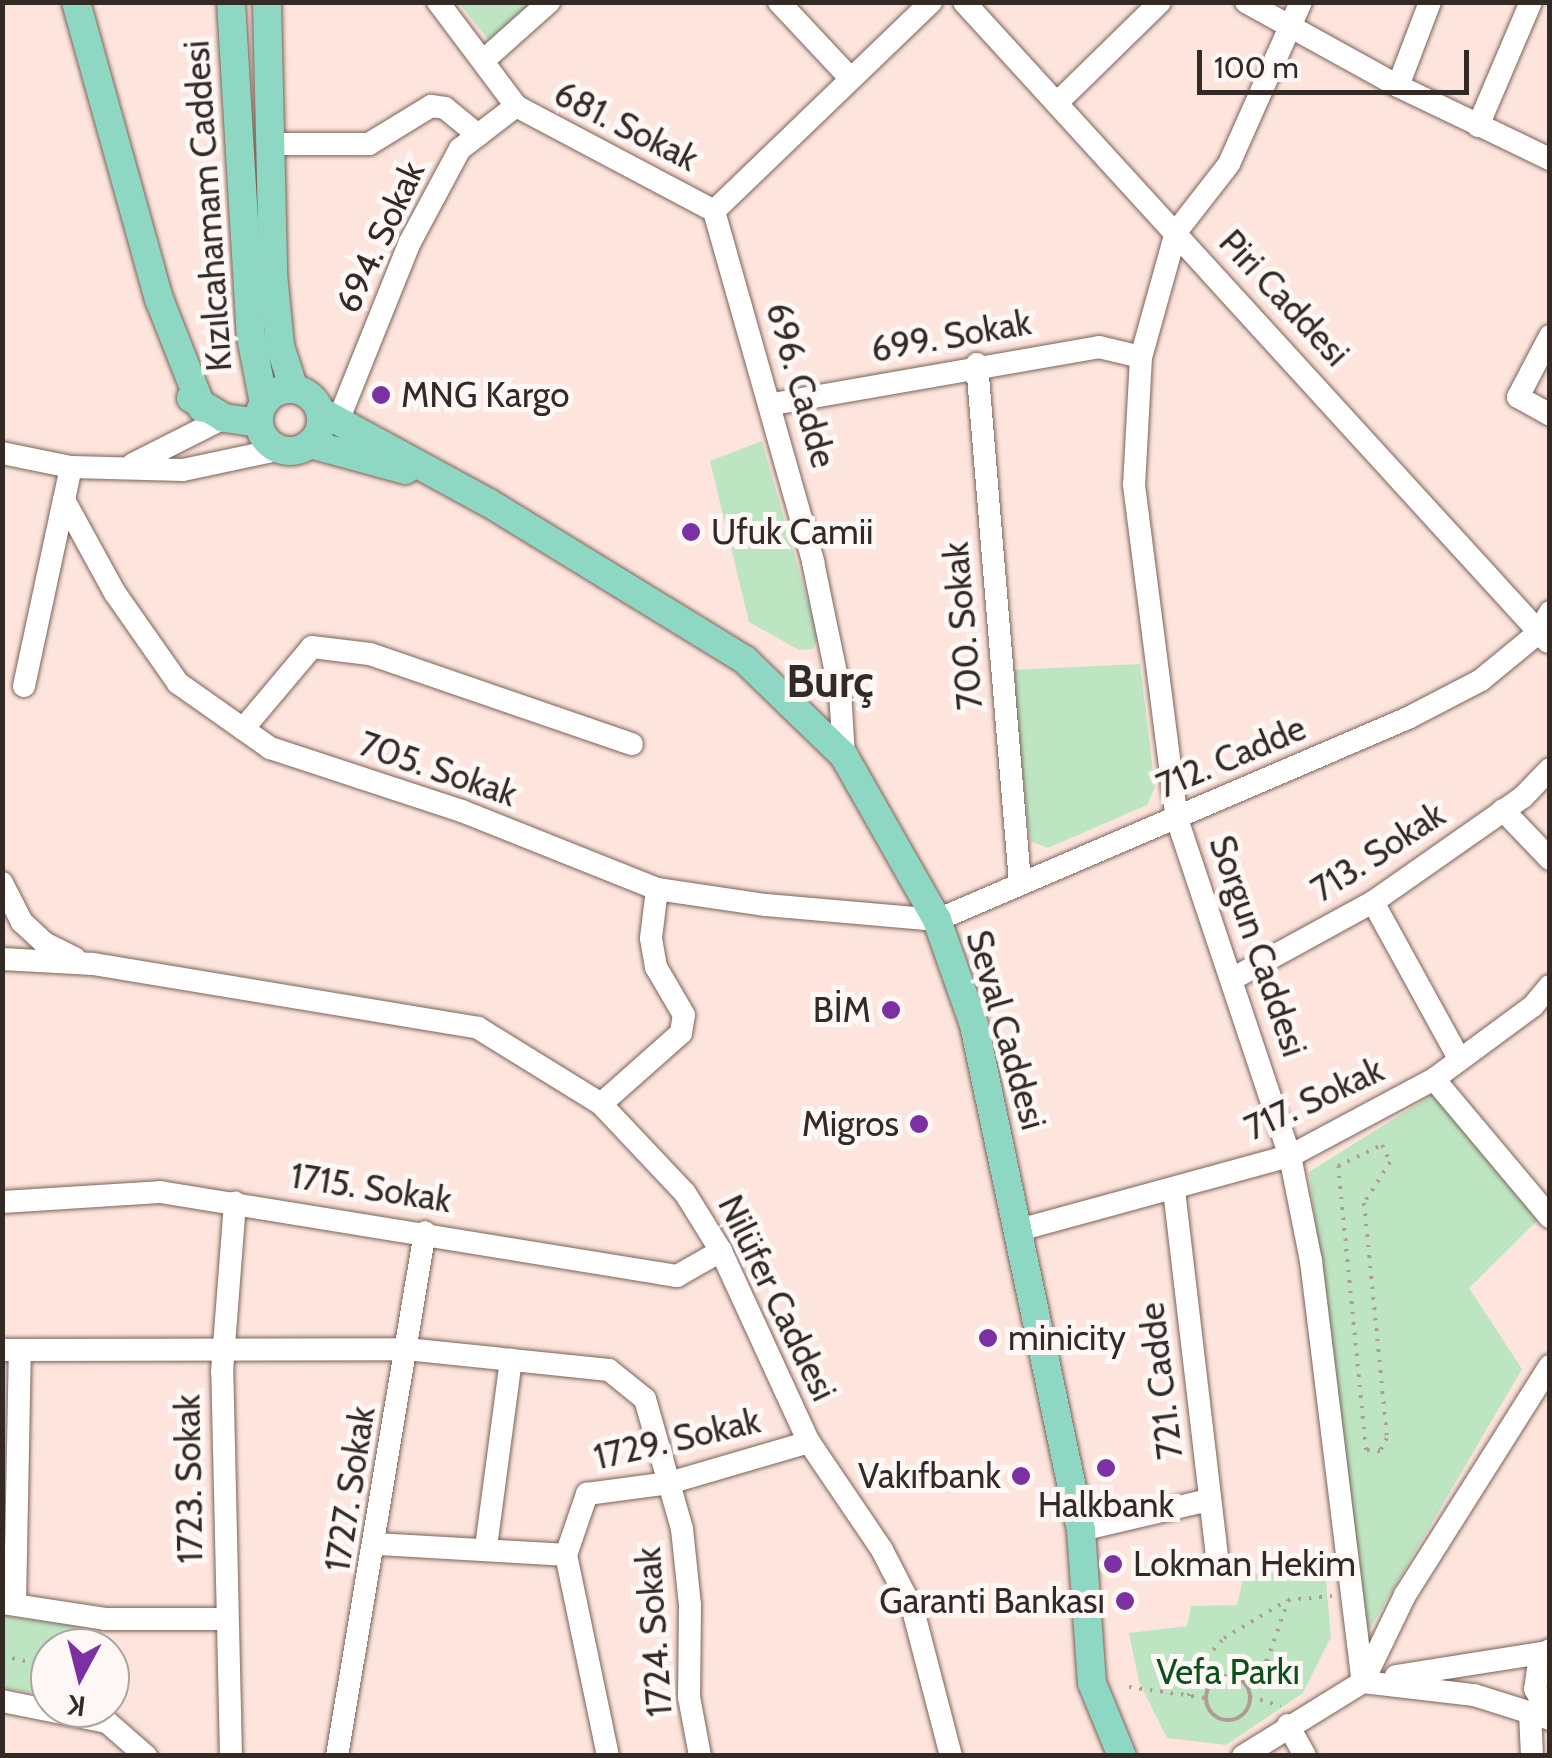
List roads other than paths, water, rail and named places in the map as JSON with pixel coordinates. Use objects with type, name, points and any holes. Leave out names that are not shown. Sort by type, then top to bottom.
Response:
[{"type":"main road","points":[[76,2],[159,299],[169,360],[180,387],[212,413],[262,413],[294,389]]},
{"type":"main road","name":"Kızılcahamam Caddesi","points":[[231,2],[251,336],[262,413]]},
{"type":"main road","name":"Kızılcahamam Caddesi","points":[[267,2],[276,309],[294,389]]},
{"type":"main road","name":"Seval Caddesi","points":[[294,389],[310,396],[329,416],[451,482],[745,660],[844,756],[937,920],[974,1025],[1081,1530],[1092,1684],[1122,1756]]},
{"type":"main road","points":[[262,413],[282,449]]},
{"type":"main road","points":[[310,444],[329,416]]},
{"type":"main road","name":"Seval Caddesi","points":[[282,449],[310,444],[451,482]]},
{"type":"street","name":"681. Sokak","points":[[438,2],[516,106],[714,211]]},
{"type":"street","points":[[483,61],[549,2]]},
{"type":"street","points":[[778,2],[850,78]]},
{"type":"street","points":[[714,211],[930,2]]},
{"type":"street","name":"Piri Caddesi","points":[[964,2],[1544,638]]},
{"type":"street","points":[[1057,104],[1160,2]]},
{"type":"street","points":[[1246,2],[1292,32],[1550,159]]},
{"type":"street","points":[[1176,232],[1229,164],[1292,32],[1300,2]]},
{"type":"street","points":[[1398,86],[1430,2]]},
{"type":"street","points":[[1478,126],[1531,2]]},
{"type":"street","points":[[270,144],[369,144],[431,106],[445,108],[478,135]]},
{"type":"street","name":"694. Sokak","points":[[329,416],[409,244],[460,149],[516,106]]},
{"type":"street","name":"696. Cadde","points":[[714,211],[773,404],[840,692],[844,756]]},
{"type":"street","name":"Sorgun Caddesi","points":[[1176,232],[1141,356],[1134,485],[1177,819],[1234,978],[1290,1156],[1311,1261],[1364,1682]]},
{"type":"street","points":[[1550,336],[1518,397],[1550,415]]},
{"type":"street","name":"699. Sokak","points":[[773,404],[977,364],[1099,348],[1141,356]]},
{"type":"street","name":"700. Sokak","points":[[977,364],[1020,883]]},
{"type":"street","points":[[130,465],[212,413]]},
{"type":"street","points":[[2,453],[71,467],[199,468],[282,449]]},
{"type":"street","points":[[24,686],[71,467]]},
{"type":"street","name":"705. Sokak","points":[[64,500],[115,594],[178,683],[270,748],[462,812],[658,889],[937,920]]},
{"type":"street","points":[[1544,638],[1550,612]]},
{"type":"street","name":"712. Cadde","points":[[937,920],[1408,718],[1481,680],[1544,638]]},
{"type":"street","points":[[243,729],[312,646],[370,654],[632,744]]},
{"type":"street","name":"713. Sokak","points":[[1234,978],[1373,902],[1503,810],[1550,770]]},
{"type":"street","points":[[1503,810],[1550,859]]},
{"type":"street","points":[[2,883],[22,922],[46,944],[92,964]]},
{"type":"street","points":[[600,1104],[682,1034],[684,1016],[656,967],[651,938],[658,889]]},
{"type":"street","points":[[1373,902],[1460,1060]]},
{"type":"street","points":[[2,959],[92,964]]},
{"type":"street","name":"Nilüfer Caddesi","points":[[92,964],[478,1028],[600,1104],[685,1193],[721,1251],[809,1442],[854,1505],[913,1610],[951,1756]]},
{"type":"street","name":"717. Sokak","points":[[1019,1230],[1290,1156],[1434,1079],[1533,1006],[1550,986]]},
{"type":"street","points":[[1434,1079],[1550,1217]]},
{"type":"street","name":"721. Cadde","points":[[1174,1190],[1218,1564]]},
{"type":"street","name":"1715. Sokak","points":[[2,1202],[160,1192],[425,1232],[677,1276],[721,1251]]},
{"type":"street","name":"1723. Sokak","points":[[230,1756],[224,1351],[235,1202]]},
{"type":"street","name":"1727. Sokak","points":[[338,1756],[425,1232]]},
{"type":"street","name":"1724. Sokak","points":[[11,1350],[406,1349],[609,1370],[645,1399],[682,1529],[690,1605],[689,1697],[700,1756]]},
{"type":"street","points":[[11,1350],[9,1604],[105,1619],[227,1619]]},
{"type":"street","points":[[486,1547],[511,1360]]},
{"type":"street","points":[[1364,1682],[1405,1594],[1550,1366]]},
{"type":"street","name":"1729. Sokak","points":[[566,1554],[586,1494],[669,1483],[809,1442]]},
{"type":"street","points":[[1081,1530],[1209,1500]]},
{"type":"street","points":[[376,1544],[566,1554],[608,1756]]},
{"type":"street","points":[[1242,1756],[1364,1682],[1548,1651],[1534,1689],[1543,1716],[1532,1756]]},
{"type":"street","points":[[1364,1682],[1474,1695],[1543,1716]]},
{"type":"street","points":[[2,1701],[106,1722],[146,1756]]},
{"type":"street","points":[[1288,1725],[1305,1756]]},
{"type":"place","name":"MNG Kargo","points":[[381,395]]},
{"type":"place","name":"Ufuk Camii","points":[[691,532]]},
{"type":"place","name":"BİM","points":[[891,1010]]},
{"type":"place","name":"Migros","points":[[919,1124]]},
{"type":"place","name":"minicity","points":[[988,1338]]},
{"type":"place","name":"Halkbank","points":[[1106,1468]]},
{"type":"place","name":"Vakıfbank","points":[[1021,1476]]},
{"type":"place","name":"Lokman Hekim","points":[[1113,1564]]},
{"type":"place","name":"Garanti Bankası","points":[[1125,1601]]},
{"type":"district","name":"Burç","points":[[830,682]]},
{"type":"park label","name":"Vefa Parkı","points":[[1228,1672]]}]
